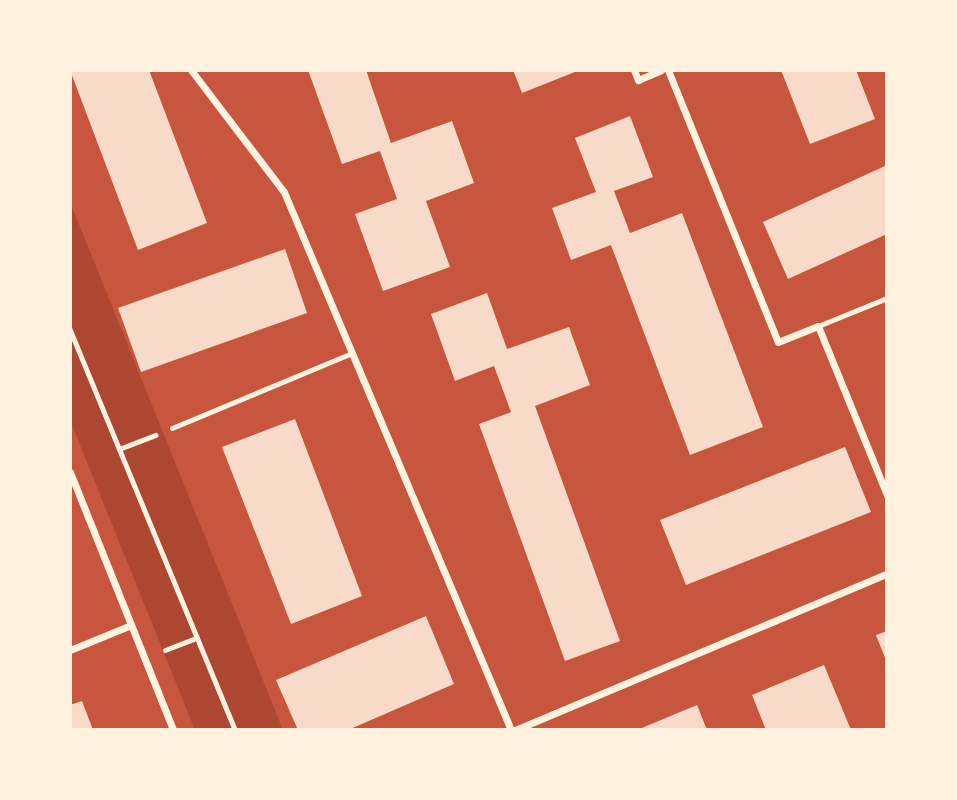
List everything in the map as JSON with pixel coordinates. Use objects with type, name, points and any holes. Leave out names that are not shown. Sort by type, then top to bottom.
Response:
[{"type":"street","points":[[191,70],[284,192],[513,730],[887,575]]},
{"type":"street","points":[[634,70],[638,80],[661,70]]},
{"type":"street","points":[[668,70],[778,342],[818,326],[887,495]]},
{"type":"street","points":[[70,472],[173,730]]},
{"type":"street","points":[[70,650],[131,625]]},
{"type":"lane","points":[[818,326],[887,298]]},
{"type":"lane","points":[[172,428],[352,353]]},
{"type":"path","points":[[70,329],[235,730]]},
{"type":"path","points":[[120,449],[172,428]]},
{"type":"path","points":[[144,658],[197,638]]},
{"type":"shaded area","points":[[70,202],[283,730],[195,730],[70,420]]},
{"type":"building","points":[[70,70],[149,70],[207,223],[138,250]]},
{"type":"building","points":[[308,70],[366,70],[391,143],[452,121],[474,183],[426,201],[450,267],[383,291],[355,214],[397,199],[380,151],[342,164]]},
{"type":"building","points":[[513,70],[580,70],[522,93]]},
{"type":"building","points":[[781,70],[856,70],[875,119],[810,144]]},
{"type":"building","points":[[630,116],[653,177],[614,191],[630,233],[682,213],[763,427],[690,455],[611,245],[571,260],[552,208],[596,192],[575,138]]},
{"type":"building","points":[[887,165],[887,234],[788,279],[763,222]]},
{"type":"building","points":[[285,249],[307,313],[141,372],[118,308]]},
{"type":"building","points":[[487,293],[507,349],[569,327],[590,385],[535,406],[620,641],[565,661],[479,424],[511,412],[494,366],[455,381],[431,314]]},
{"type":"building","points":[[295,419],[362,596],[291,624],[222,447]]},
{"type":"building","points":[[845,447],[871,512],[686,585],[660,520]]},
{"type":"building","points":[[426,616],[454,684],[348,730],[298,730],[276,680]]},
{"type":"building","points":[[887,631],[887,663],[876,635]]},
{"type":"building","points":[[824,665],[851,730],[766,730],[752,695]]},
{"type":"building","points":[[82,701],[93,730],[70,730],[70,705]]},
{"type":"building","points":[[697,705],[707,730],[637,730]]}]
